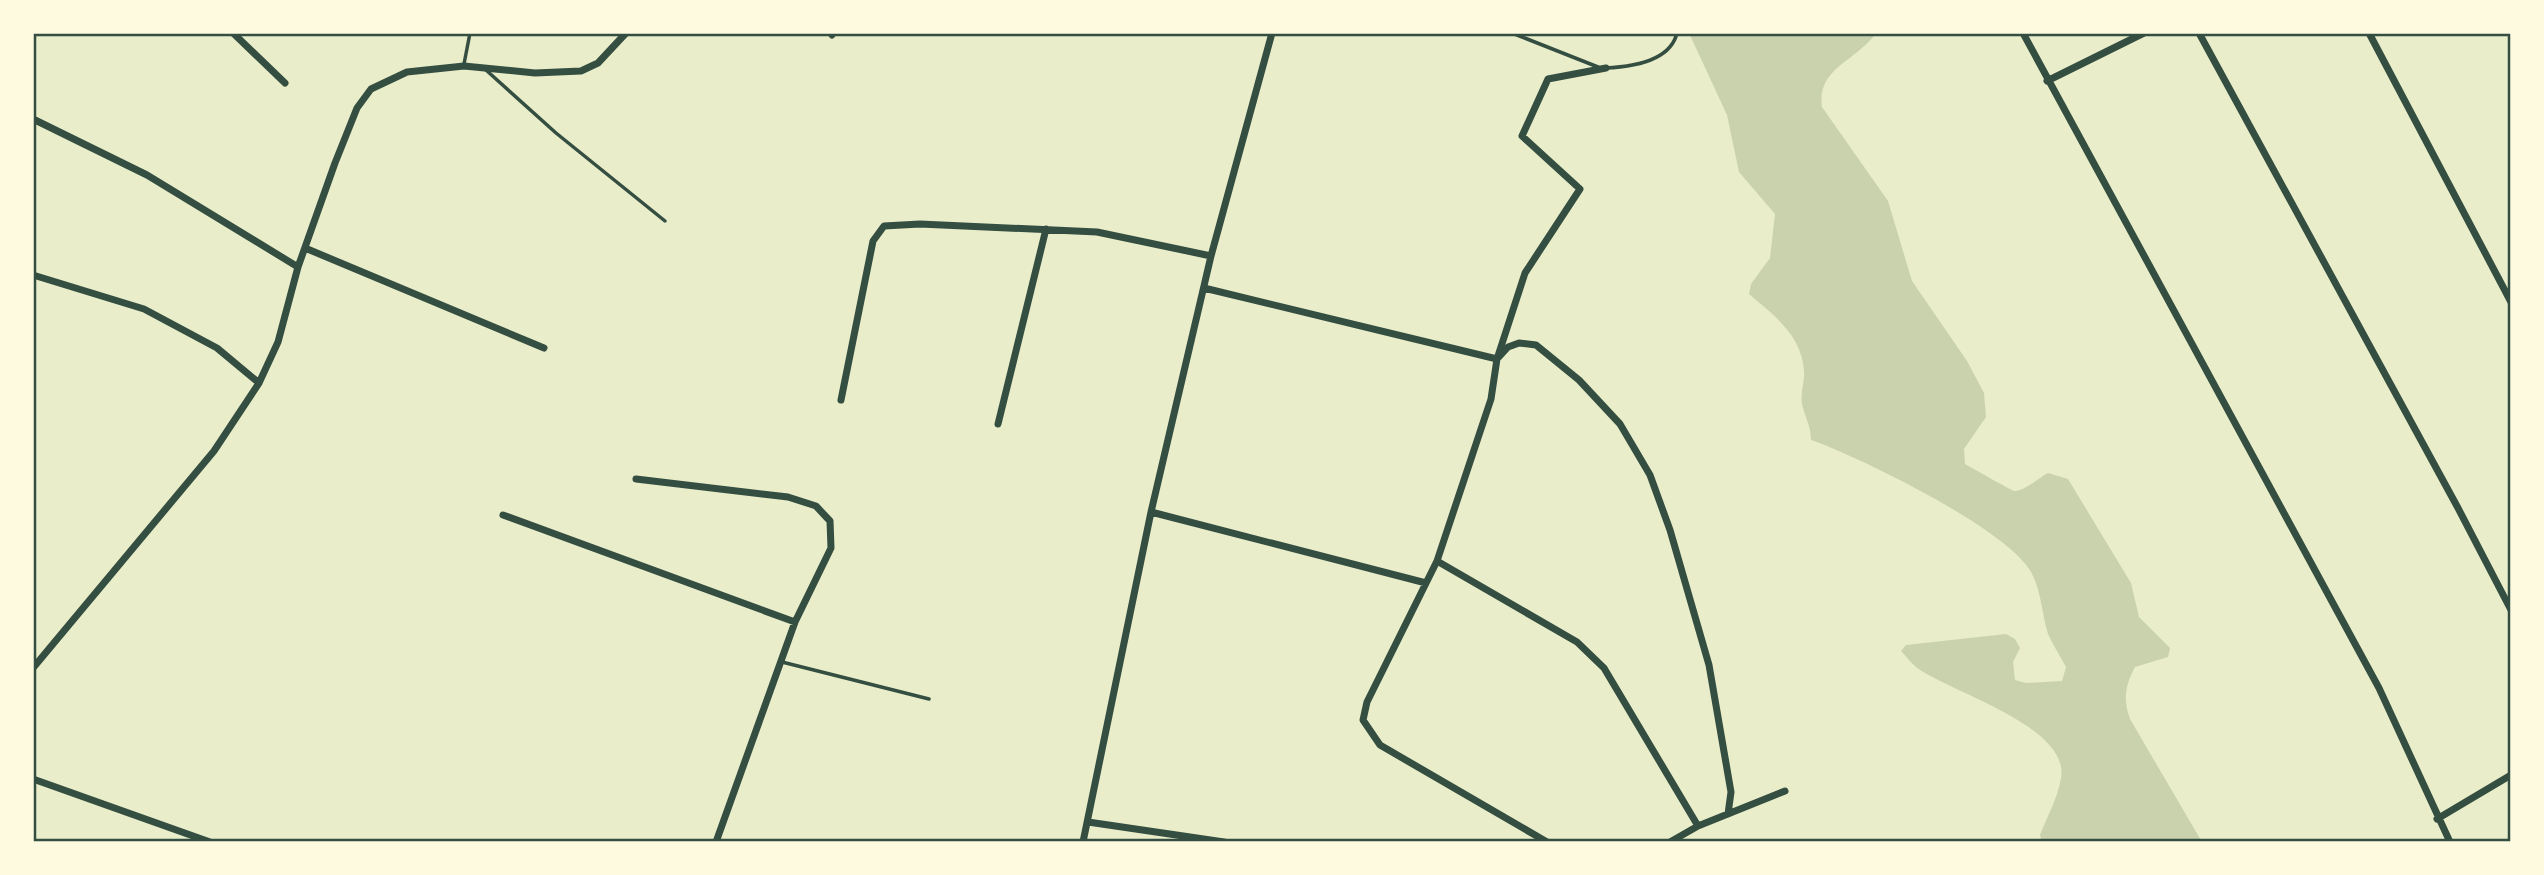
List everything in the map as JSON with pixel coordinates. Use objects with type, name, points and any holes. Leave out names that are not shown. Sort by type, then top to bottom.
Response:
[{"type":"street","points":[[233,33],[285,83]]},
{"type":"street","points":[[33,668],[214,451],[259,383],[278,342],[298,267],[348,130],[357,108],[371,89],[407,72],[464,66],[535,73],[581,71],[598,63],[626,33]]},
{"type":"street","points":[[1083,842],[1151,512],[1210,256],[1272,33]]},
{"type":"street","points":[[2023,33],[2379,688],[2450,842]]},
{"type":"street","points":[[2048,81],[2144,33]]},
{"type":"street","points":[[2199,33],[2511,610]]},
{"type":"street","points":[[2369,33],[2511,302]]},
{"type":"street","points":[[1547,842],[1380,745],[1365,725],[1363,716],[1367,702],[1437,561],[1491,400],[1497,359],[1525,273],[1580,189],[1522,136],[1548,79],[1606,68]]},
{"type":"street","points":[[33,119],[147,175],[298,267]]},
{"type":"street","points":[[841,400],[873,241],[884,226],[920,224],[1097,232],[1210,256]]},
{"type":"street","points":[[998,424],[1046,229]]},
{"type":"street","points":[[305,248],[544,348]]},
{"type":"street","points":[[33,275],[144,309],[217,348],[259,383]]},
{"type":"street","points":[[1204,288],[1497,359]]},
{"type":"street","points":[[1497,359],[1508,347],[1519,343],[1536,345],[1547,352],[1620,424],[1650,475],[1670,530],[1709,665],[1731,792],[1728,814]]},
{"type":"street","points":[[636,479],[788,497],[824,512],[830,520],[831,548],[795,622],[716,842]]},
{"type":"street","points":[[1151,512],[1426,583]]},
{"type":"street","points":[[503,515],[795,622]]},
{"type":"street","points":[[1437,561],[1577,642],[1604,668],[1698,826]]},
{"type":"street","points":[[2437,818],[2511,775]]},
{"type":"street","points":[[33,779],[210,842]]},
{"type":"street","points":[[1670,842],[1698,826],[1785,791]]},
{"type":"street","points":[[1088,822],[1224,842]]},
{"type":"lane","points":[[464,66],[470,33]]},
{"type":"lane","points":[[1512,33],[1606,68],[1647,61],[1662,54],[1675,43],[1677,33]]},
{"type":"lane","points":[[484,68],[556,133],[665,221]]},
{"type":"lane","points":[[780,661],[929,699]]},
{"type":"green space","points":[[1689,33],[1876,33],[1831,74],[1822,94],[1822,107],[1888,201],[1912,281],[1967,361],[1984,393],[1986,417],[1964,449],[1965,464],[2014,491],[2027,487],[2048,473],[2068,479],[2131,583],[2139,617],[2170,648],[2168,657],[2135,667],[2127,687],[2126,705],[2130,719],[2202,842],[2042,842],[2040,835],[2061,778],[2059,759],[2047,742],[2004,712],[1932,677],[1916,667],[1901,651],[1906,645],[2006,634],[2015,639],[2020,648],[2013,662],[2015,680],[2026,683],[2062,681],[2066,667],[2048,634],[2031,572],[2017,555],[1964,516],[1930,496],[1863,462],[1811,440],[1802,404],[1804,371],[1798,347],[1785,327],[1749,294],[1751,284],[1770,258],[1775,214],[1739,172],[1727,115]]}]
